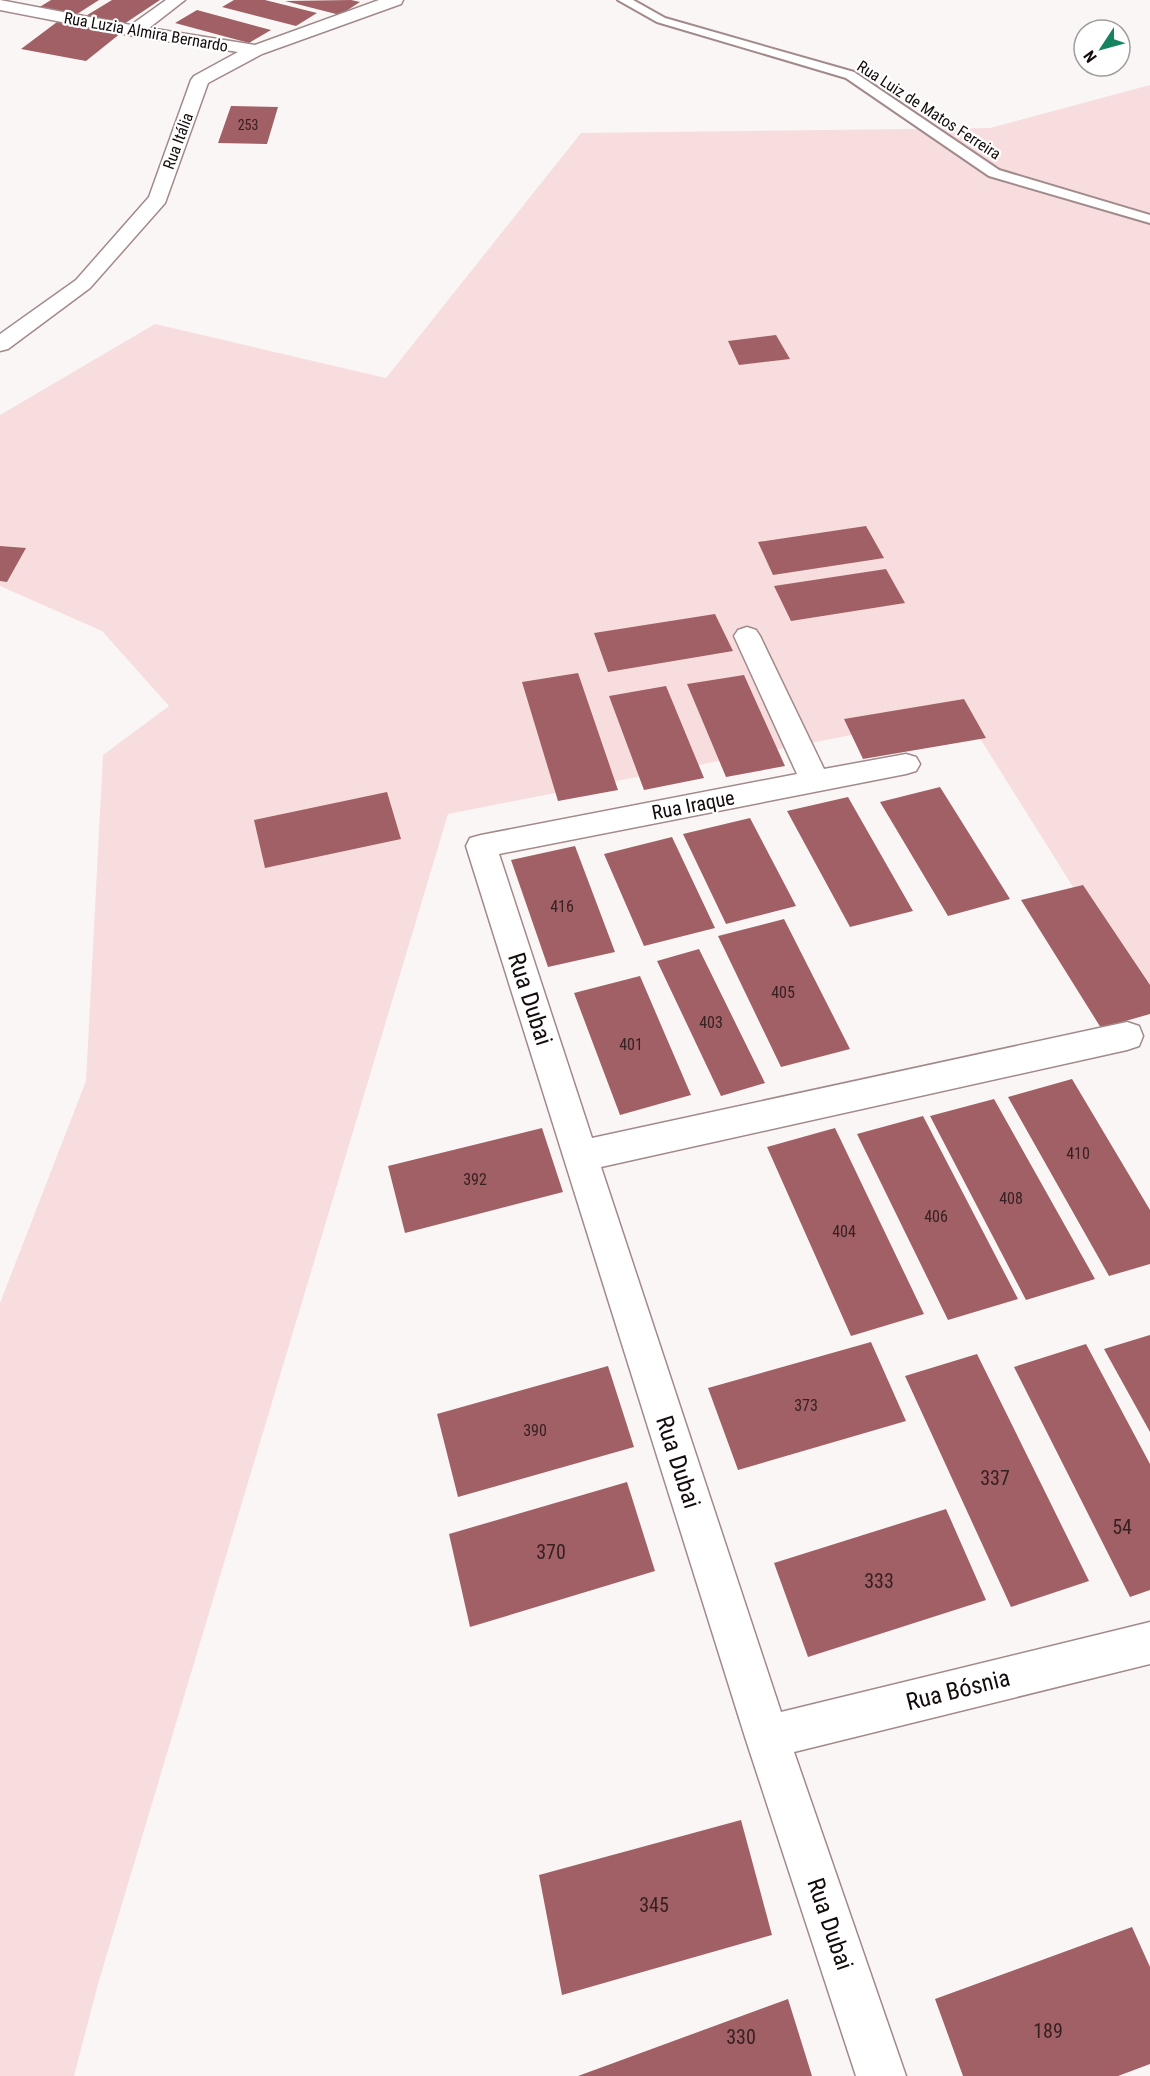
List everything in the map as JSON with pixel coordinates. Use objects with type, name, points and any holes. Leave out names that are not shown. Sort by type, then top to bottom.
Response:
[{"type":"street","points":[[134,31],[177,0]]},
{"type":"street","name":"Rua Itália","points":[[0,344],[83,284],[158,199],[200,80],[256,50],[395,0]]},
{"type":"street","name":"Rua Luzia Almira Bernardo","points":[[0,5],[134,31],[256,50]]},
{"type":"street","points":[[747,636],[815,781]]},
{"type":"street","name":"Rua Iraque","points":[[481,846],[906,764]]},
{"type":"street","name":"Rua Dubai","points":[[481,846],[767,1737],[882,2076]]},
{"type":"street","points":[[580,1156],[1127,1036]]},
{"type":"street","name":"Rua Bósnia","points":[[767,1737],[1150,1643]]},
{"type":"lane","name":"Rua Luiz de Matos Ferreira","points":[[624,0],[661,20],[850,75],[994,173],[1150,219]]},
{"type":"shaded area","points":[[1150,85],[1150,1010],[964,713],[448,814],[98,1984],[74,2076],[0,2076],[0,1303],[86,1081],[103,755],[169,706],[102,631],[0,586],[0,415],[155,324],[386,378],[581,133],[990,128]]},
{"type":"building","points":[[51,0],[99,0],[74,16],[38,8]]},
{"type":"building","points":[[112,0],[160,0],[121,26],[84,17]]},
{"type":"building","points":[[234,0],[265,0],[317,13],[296,26],[222,7]]},
{"type":"building","points":[[351,0],[360,2],[340,15],[285,1]]},
{"type":"building","points":[[197,10],[271,30],[249,43],[175,23]]},
{"type":"building","points":[[57,22],[121,33],[86,61],[21,49]]},
{"type":"building","points":[[231,106],[278,107],[267,144],[218,143]]},
{"type":"building","points":[[776,335],[790,359],[739,365],[728,341]]},
{"type":"building","points":[[866,526],[884,558],[773,575],[758,542]]},
{"type":"building","points":[[0,546],[26,548],[7,582],[0,581]]},
{"type":"building","points":[[886,569],[905,603],[791,621],[774,586]]},
{"type":"building","points":[[715,614],[733,651],[608,672],[594,633]]},
{"type":"building","points":[[578,673],[618,790],[558,801],[522,682]]},
{"type":"building","points":[[744,675],[785,766],[726,777],[687,684]]},
{"type":"building","points":[[666,686],[704,778],[644,790],[609,696]]},
{"type":"building","points":[[964,699],[986,738],[863,759],[844,719]]},
{"type":"building","points":[[940,787],[1010,899],[948,916],[880,802]]},
{"type":"building","points":[[387,792],[401,839],[265,868],[254,820]]},
{"type":"building","points":[[848,797],[913,911],[850,927],[787,811]]},
{"type":"building","points":[[750,818],[796,906],[726,924],[683,834]]},
{"type":"building","points":[[672,837],[715,928],[644,946],[604,854]]},
{"type":"building","points":[[575,846],[615,952],[548,967],[511,860]]},
{"type":"building","points":[[1083,885],[1150,985],[1150,1014],[1101,1028],[1021,900]]},
{"type":"building","points":[[784,919],[850,1049],[781,1067],[718,936]]},
{"type":"building","points":[[699,949],[765,1083],[721,1096],[657,961]]},
{"type":"building","points":[[640,976],[691,1095],[620,1115],[574,993]]},
{"type":"building","points":[[1072,1079],[1150,1210],[1150,1264],[1109,1276],[1008,1097]]},
{"type":"building","points":[[994,1099],[1095,1279],[1026,1300],[930,1116]]},
{"type":"building","points":[[923,1116],[1018,1299],[948,1320],[857,1134]]},
{"type":"building","points":[[542,1128],[563,1192],[405,1233],[388,1166]]},
{"type":"building","points":[[835,1128],[924,1314],[851,1336],[767,1147]]},
{"type":"building","points":[[1150,1335],[1150,1432],[1104,1349]]},
{"type":"building","points":[[871,1342],[906,1421],[738,1470],[708,1388]]},
{"type":"building","points":[[1086,1344],[1150,1464],[1150,1590],[1130,1597],[1014,1367]]},
{"type":"building","points":[[977,1354],[1089,1581],[1011,1607],[905,1376]]},
{"type":"building","points":[[608,1366],[634,1447],[458,1497],[437,1414]]},
{"type":"building","points":[[627,1482],[655,1571],[470,1627],[449,1534]]},
{"type":"building","points":[[946,1509],[986,1600],[808,1657],[774,1563]]},
{"type":"building","points":[[741,1820],[772,1935],[562,1995],[539,1875]]},
{"type":"building","points":[[1132,1927],[1150,1967],[1150,2064],[1118,2076],[963,2076],[935,1999]]},
{"type":"building","points":[[788,1999],[812,2076],[578,2076]]}]
